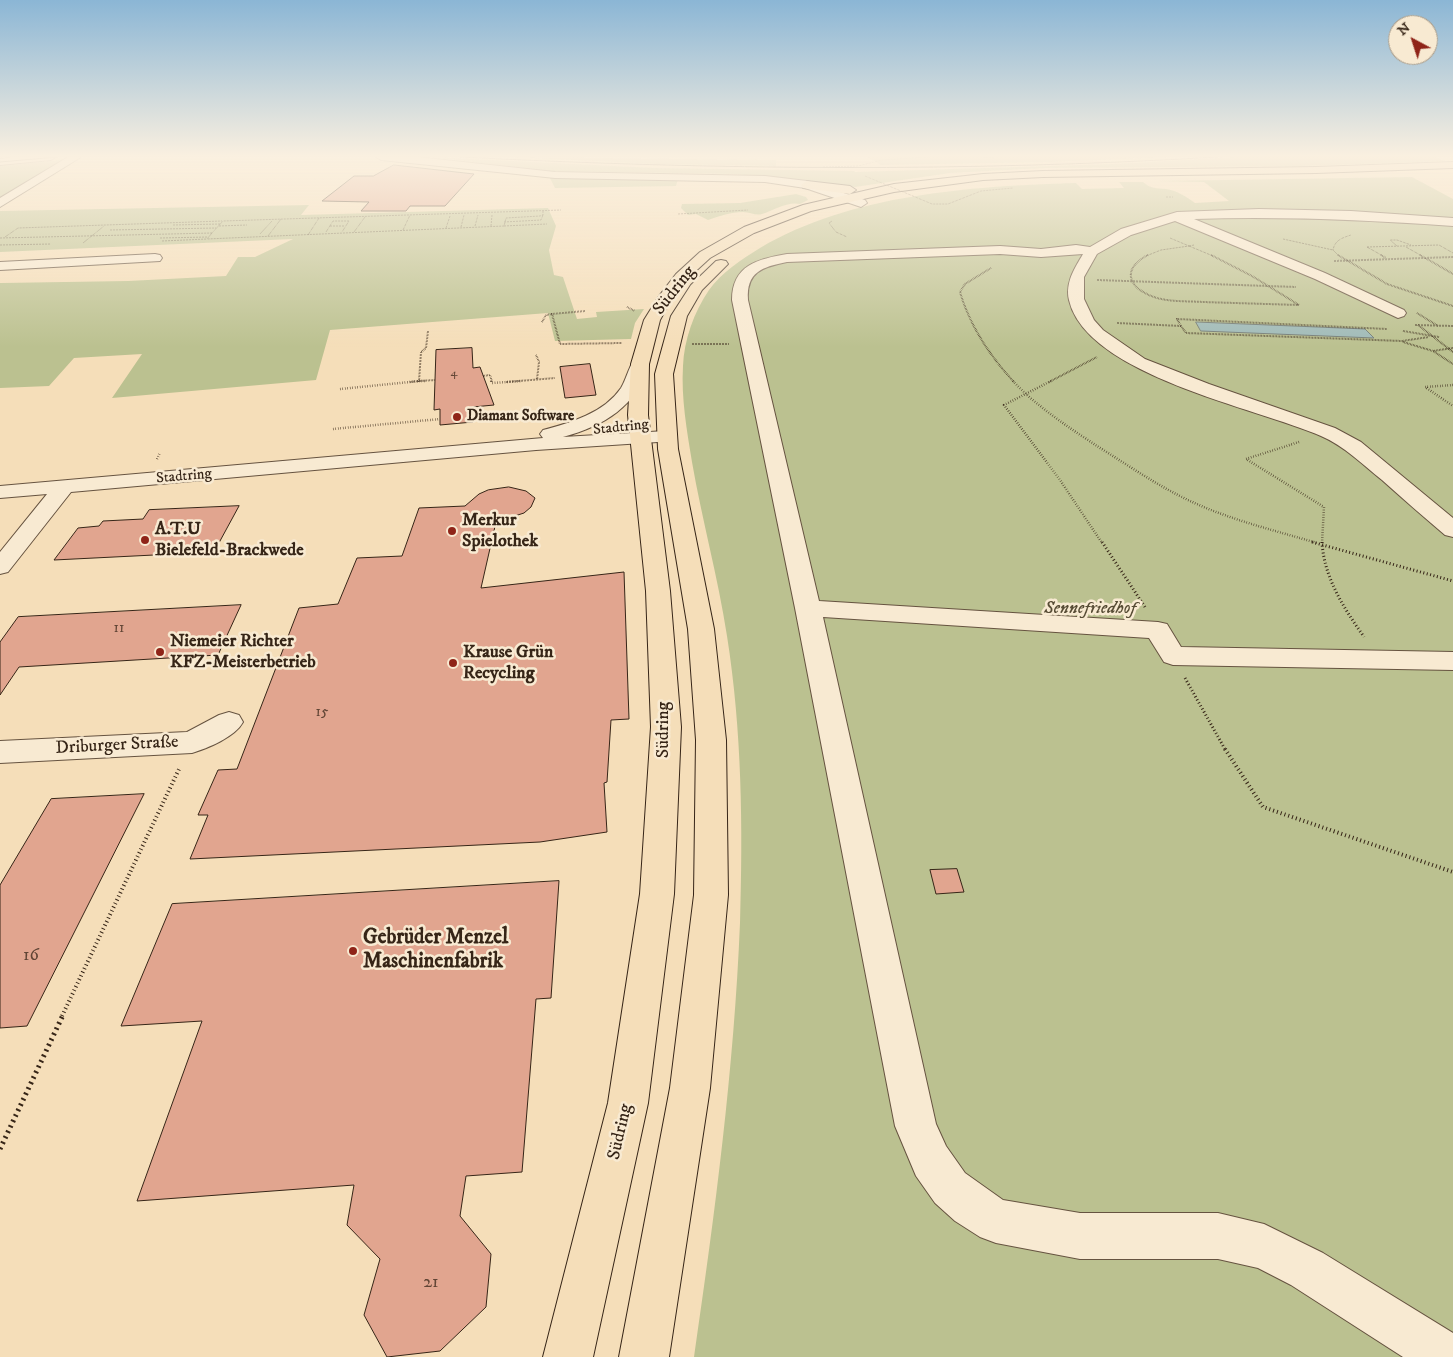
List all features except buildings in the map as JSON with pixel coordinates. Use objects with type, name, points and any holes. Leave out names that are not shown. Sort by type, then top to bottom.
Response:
[{"type":"main road","name":"Südring","points":[[644,1357],[690,1088],[711,895],[711,740],[701,629],[653,431],[640,364],[652,320],[681,276],[719,246],[772,220]]},
{"type":"main road","name":"Südring","points":[[568,1357],[628,1103],[657,894],[666,727],[658,591],[653,431],[664,374],[680,316],[704,278],[728,258],[749,245],[799,220]]},
{"type":"street","points":[[1162,220],[1138,227],[1102,243],[1092,251],[1076,280],[1076,299],[1087,322],[1097,334],[1139,363],[1328,432],[1354,446],[1453,530]]},
{"type":"street","points":[[1186,220],[1229,240],[1320,276],[1398,313]]},
{"type":"street","points":[[1426,220],[1453,222]]},
{"type":"street","points":[[1092,251],[1076,249],[1041,253],[1000,250],[804,256],[780,260],[750,271],[740,286],[740,300],[749,343],[808,608],[916,1126],[930,1161],[950,1188],[971,1205],[996,1221],[1080,1236],[1218,1236],[1264,1247],[1307,1268],[1447,1357]]},
{"type":"street","points":[[0,266],[155,258]]},
{"type":"street","points":[[532,438],[573,427],[596,417],[614,406],[633,384],[640,364]]},
{"type":"street","name":"Stadtring","points":[[368,460],[532,438],[653,431]]},
{"type":"street","name":"Stadtring","points":[[0,492],[64,488],[368,460],[653,431]]},
{"type":"street","points":[[0,567],[64,488]]},
{"type":"street","points":[[808,608],[1158,630],[1173,656],[1453,661]]},
{"type":"street","name":"Driburger Straße","points":[[0,752],[192,742],[229,722]]},
{"type":"path","points":[[157,241],[177,222],[243,220]]},
{"type":"path","points":[[260,234],[272,220]]},
{"type":"path","points":[[267,237],[280,220]]},
{"type":"path","points":[[308,235],[317,220]]},
{"type":"path","points":[[354,232],[362,220]]},
{"type":"path","points":[[403,230],[408,220]]},
{"type":"path","points":[[446,228],[449,220]]},
{"type":"path","points":[[461,227],[463,220]]},
{"type":"path","points":[[475,227],[477,220]]},
{"type":"path","points":[[491,220],[491,226]]},
{"type":"path","points":[[504,226],[504,222],[535,220]]},
{"type":"path","points":[[223,221],[207,240],[324,235],[332,232],[547,224]]},
{"type":"path","points":[[326,233],[333,221],[349,221],[342,232]]},
{"type":"path","points":[[332,232],[340,221]]},
{"type":"path","points":[[830,222],[836,232],[848,238]]},
{"type":"path","points":[[1,239],[18,228],[247,225]]},
{"type":"path","points":[[83,243],[104,226]]},
{"type":"path","points":[[330,226],[346,226]]},
{"type":"path","points":[[266,227],[275,227]]},
{"type":"path","points":[[1130,281],[1141,292],[1160,299],[1299,305],[1239,267],[1188,245],[1138,227]]},
{"type":"path","points":[[110,230],[216,228]]},
{"type":"path","points":[[116,235],[123,230]]},
{"type":"path","points":[[1,239],[212,233]]},
{"type":"path","points":[[1333,250],[1338,240],[1356,234]]},
{"type":"path","points":[[160,238],[209,237]]},
{"type":"path","points":[[1282,238],[1333,250],[1346,261],[1387,284],[1453,306]]},
{"type":"path","points":[[1130,281],[1135,265],[1142,258],[1155,252],[1188,245],[1229,240]]},
{"type":"path","points":[[1397,246],[1390,240],[1397,240],[1412,246]]},
{"type":"path","points":[[1386,259],[1367,247],[1439,245],[1453,253]]},
{"type":"path","points":[[1404,246],[1453,274]]},
{"type":"path","points":[[1329,261],[1453,257]]},
{"type":"path","points":[[992,267],[965,284],[960,292],[967,315],[1000,366],[1025,394],[1082,436],[1145,476],[1186,498],[1234,518],[1322,546],[1453,581]]},
{"type":"path","points":[[1076,280],[1297,287]]},
{"type":"path","points":[[542,322],[546,318],[546,314],[585,311]]},
{"type":"path","points":[[1398,313],[1419,325],[1453,352]]},
{"type":"path","points":[[552,314],[560,344],[622,343]]},
{"type":"path","points":[[1388,329],[1177,319],[1186,333],[1402,341],[1439,336]]},
{"type":"path","points":[[1087,322],[1182,326]]},
{"type":"path","points":[[1419,325],[1453,326]]},
{"type":"path","points":[[1397,330],[1432,336]]},
{"type":"path","points":[[419,381],[421,352],[426,348],[428,331]]},
{"type":"path","points":[[1402,341],[1434,351],[1453,364]]},
{"type":"path","points":[[692,344],[749,343]]},
{"type":"path","points":[[1434,351],[1446,347],[1453,348]]},
{"type":"path","points":[[1121,352],[1107,353],[1088,360],[1004,405],[1060,480],[1142,602],[1158,630]]},
{"type":"path","points":[[536,355],[539,362],[538,380]]},
{"type":"path","points":[[483,376],[490,374],[492,383],[555,378]]},
{"type":"path","points":[[340,389],[435,380]]},
{"type":"path","points":[[1453,385],[1425,386],[1453,406]]},
{"type":"path","points":[[332,429],[440,419]]},
{"type":"path","points":[[1328,432],[1246,459],[1324,508],[1322,546],[1326,570],[1338,599],[1381,660]]},
{"type":"path","points":[[1173,656],[1228,753],[1263,807],[1453,872]]},
{"type":"path","points":[[0,1148],[192,742]]},
{"type":"green space","points":[[0,220],[553,220],[556,226],[549,250],[554,275],[563,277],[577,319],[597,317],[596,312],[644,309],[635,323],[631,339],[555,341],[548,313],[330,330],[316,380],[112,398],[142,354],[74,358],[49,386],[0,388],[0,283],[128,281],[226,276],[238,257],[255,257],[293,239],[0,252]]},
{"type":"green space","name":"Sennefriedhof","points":[[820,220],[1453,220],[1453,1357],[694,1357],[716,1195],[728,1087],[737,978],[741,851],[740,780],[732,672],[715,570],[700,505],[686,426],[683,378],[684,356],[685,346],[694,317],[714,284],[746,257],[795,230]]},
{"type":"water","points":[[1196,322],[1365,329],[1374,338],[1201,331]]},
{"type":"place","name":"Diamant Software","points":[[457,417]]},
{"type":"place","name":"Merkur Spielothek","points":[[452,531]]},
{"type":"place","name":"A.T.U Bielefeld-Brackwede","points":[[145,540]]},
{"type":"place","name":"Niemeier Richter KFZ-Meisterbetrieb","points":[[160,652]]},
{"type":"place","name":"Krause Grün Recycling","points":[[453,663]]},
{"type":"place","name":"Gebrüder Menzel Maschinenfabrik","points":[[353,951]]}]
